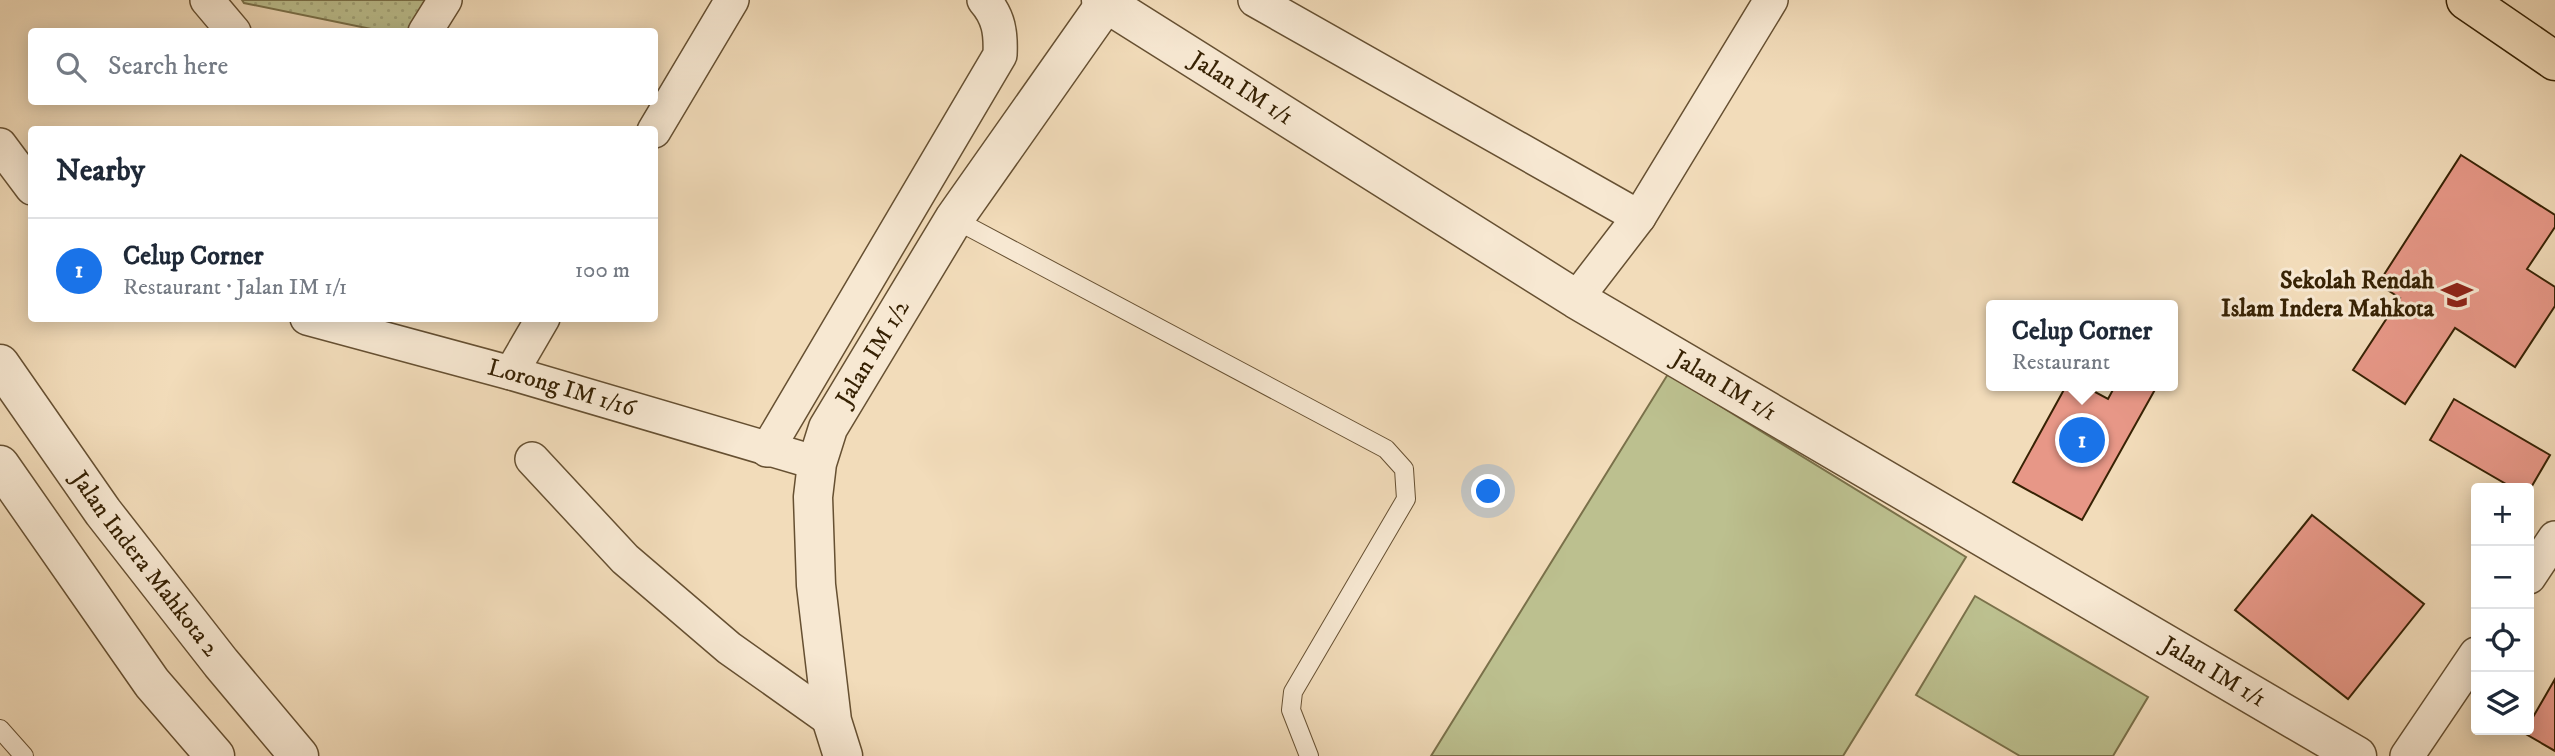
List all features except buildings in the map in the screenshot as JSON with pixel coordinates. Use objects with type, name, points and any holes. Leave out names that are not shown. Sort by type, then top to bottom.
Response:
[{"type":"main road","points":[[2466,0],[2555,61]]},
{"type":"street","points":[[207,0],[231,28]]},
{"type":"street","points":[[428,28],[445,0]]},
{"type":"street","points":[[657,126],[732,0]]},
{"type":"street","points":[[767,450],[1000,55],[1001,31],[993,11],[984,0]]},
{"type":"street","points":[[1255,0],[1639,217]]},
{"type":"street","points":[[1576,299],[1639,217],[1771,0]]},
{"type":"street","name":"Jalan IM 1/2","points":[[837,738],[816,586],[813,497],[817,463],[828,428],[954,219],[1104,2]]},
{"type":"street","name":"Jalan IM 1/1","points":[[1104,2],[1576,299],[2357,756]]},
{"type":"street","points":[[0,145],[28,183]]},
{"type":"street","name":"Lorong IM 1/16","points":[[322,322],[511,373],[817,463]]},
{"type":"street","points":[[511,373],[541,322]]},
{"type":"street","name":"Jalan Indera Mahkota 2","points":[[0,364],[103,512],[221,663],[299,756]]},
{"type":"street","points":[[532,459],[625,559],[837,738]]},
{"type":"street","points":[[0,465],[152,683],[215,756]]},
{"type":"street","points":[[2534,570],[2555,538]]},
{"type":"street","points":[[2407,756],[2471,661]]},
{"type":"lane","points":[[954,219],[1386,449],[1404,469],[1406,499],[1293,692],[1291,710],[1309,756]]},
{"type":"lane","points":[[0,729],[24,756]]},
{"type":"green space","points":[[242,0],[430,0],[413,28],[366,28],[244,3]]},
{"type":"green space","points":[[1668,374],[1966,557],[1843,756],[1431,756]]},
{"type":"green space","points":[[1975,596],[2148,697],[2113,756],[2020,756],[1916,695]]},
{"type":"place","name":"Sekolah Rendah Islam Indera Mahkota","points":[[2457,295]]},
{"type":"place","name":"Celup Corner","points":[[2082,440]]}]
